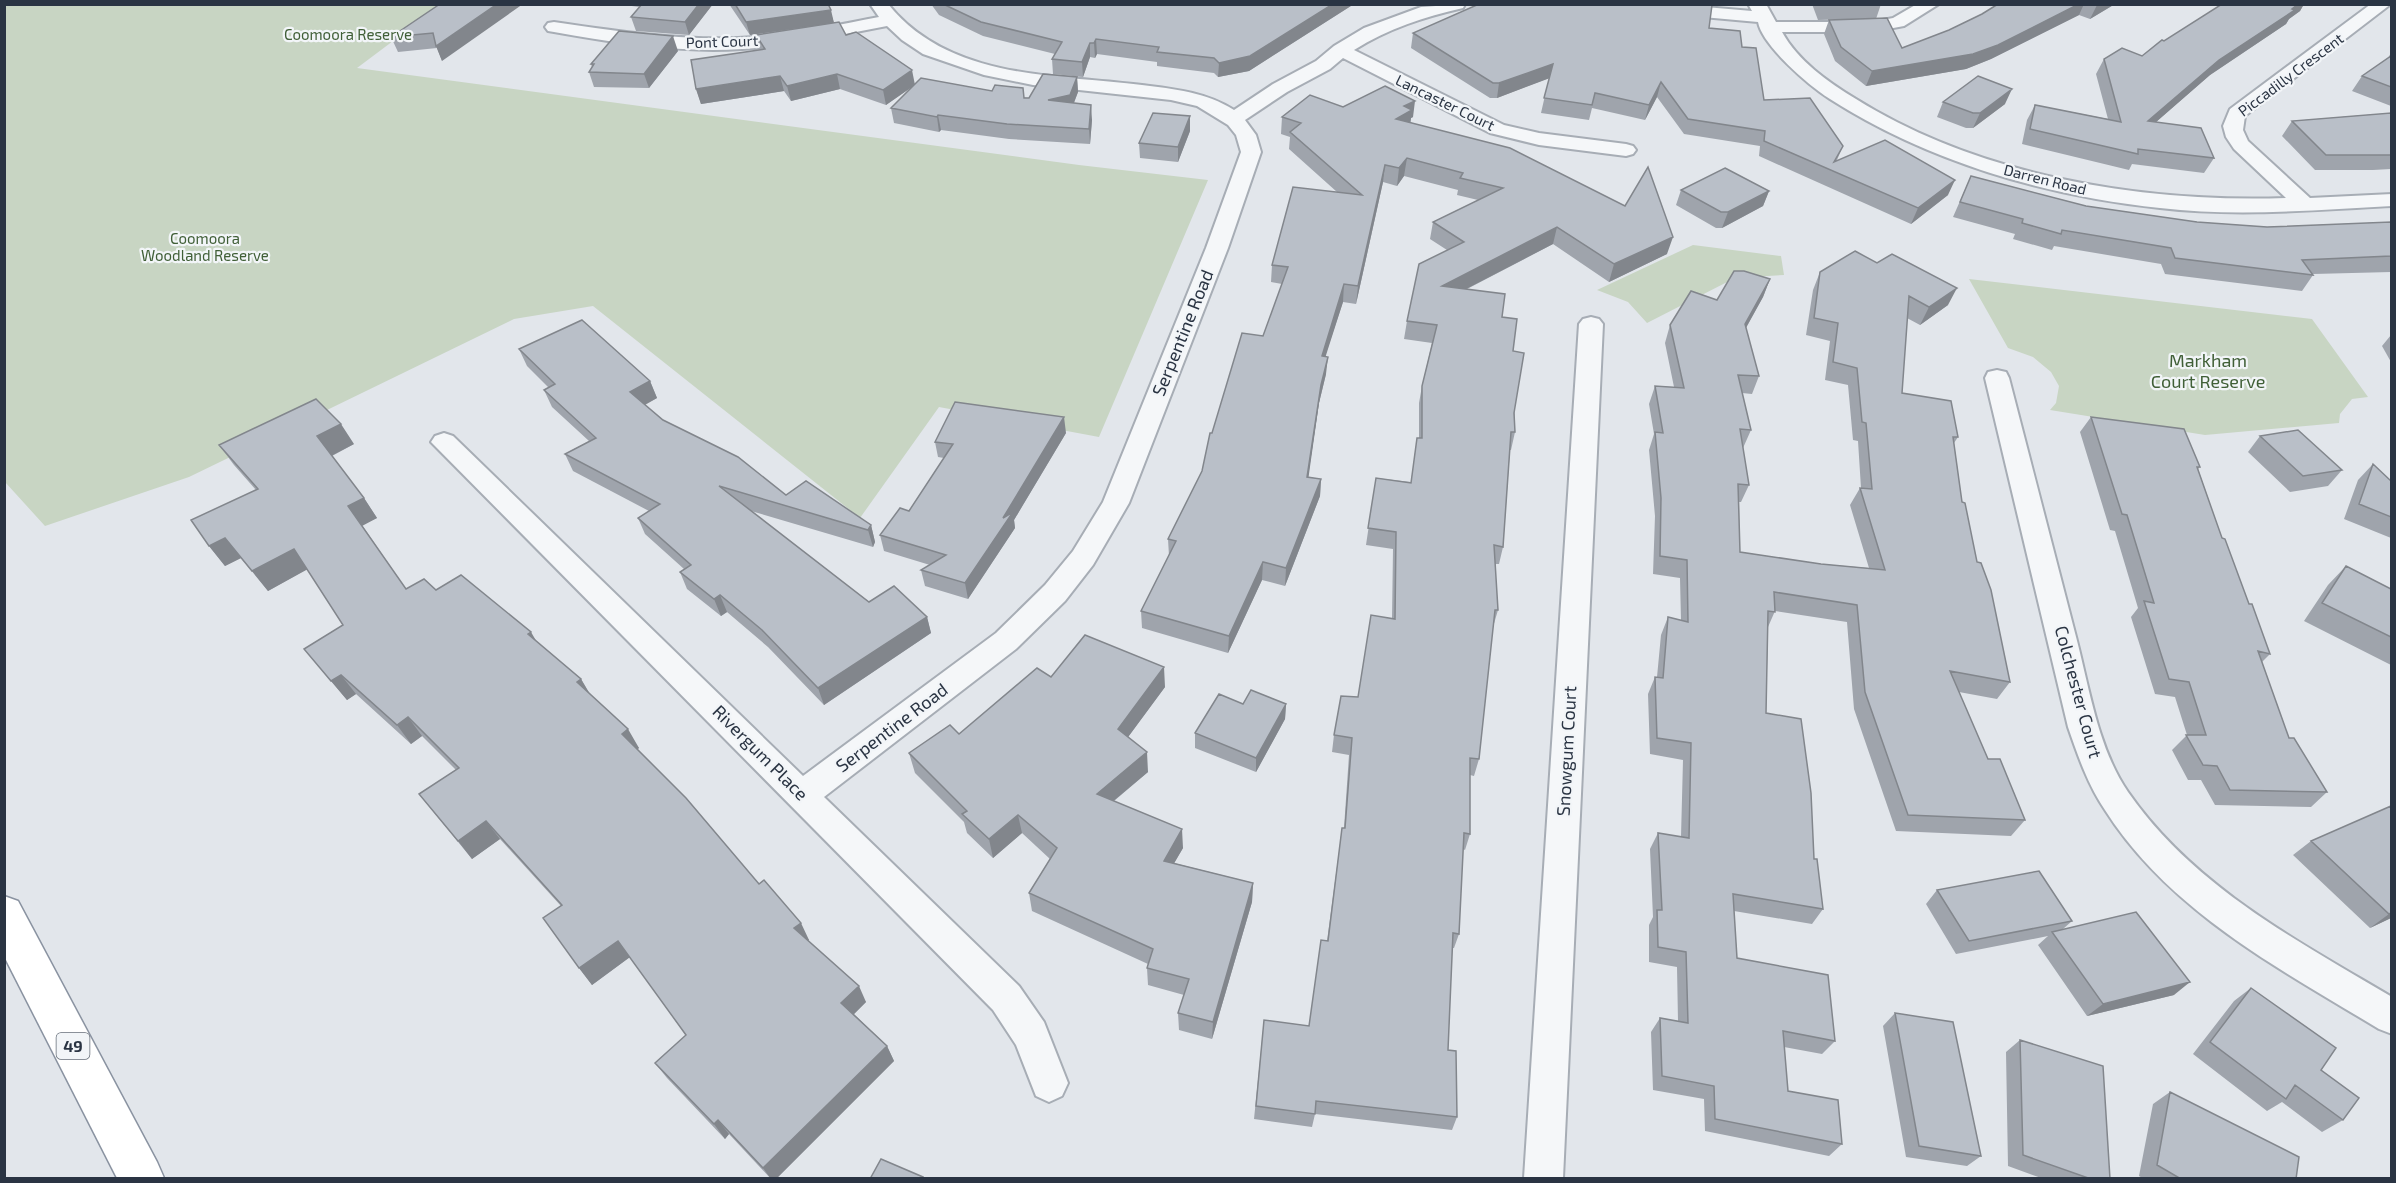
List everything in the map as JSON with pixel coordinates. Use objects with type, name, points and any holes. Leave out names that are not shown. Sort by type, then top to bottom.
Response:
[{"type":"highway","name":"49","points":[[4,914],[141,1179]]},
{"type":"street","points":[[884,12],[905,36],[923,47],[973,66],[1022,76],[1173,95],[1225,113],[1323,65],[1341,50],[1387,24],[1421,12],[1457,4]]},
{"type":"street","points":[[1614,4],[1872,27],[1898,22],[1931,4]]},
{"type":"street","name":"Piccadilly Crescent","points":[[2304,204],[2241,146],[2234,135],[2232,121],[2237,113],[2383,4]]},
{"type":"street","name":"Pont Court","points":[[554,27],[629,39],[720,44],[798,37],[884,12]]},
{"type":"street","name":"Darren Road","points":[[1762,16],[1780,48],[1792,61],[1836,95],[1879,121],[1965,158],[2015,174],[2121,196],[2200,205],[2391,200]]},
{"type":"street","name":"Lancaster Court","points":[[1341,50],[1497,129],[1539,139],[1626,150]]},
{"type":"street","name":"Serpentine Road","points":[[802,795],[1006,641],[1055,594],[1101,531],[1116,503],[1250,162],[1251,144],[1247,135],[1225,113]]},
{"type":"street","name":"Snowgum Court","points":[[1552,1177],[1591,324]]},
{"type":"street","name":"Colchester Court","points":[[1997,378],[2084,727],[2098,767],[2117,801],[2144,838],[2175,871],[2212,901],[2278,947],[2391,1017]]},
{"type":"street","name":"Rivergum Place","points":[[444,442],[1006,998],[1031,1035],[1049,1083]]},
{"type":"green space","name":"Coomoora Woodland Reserve","points":[[5,5],[441,5],[357,68],[1079,165],[1208,180],[1099,437],[939,407],[860,518],[593,306],[514,319],[189,477],[45,526],[5,482]]},
{"type":"green space","points":[[1693,245],[1781,256],[1784,275],[1735,278],[1647,323],[1628,302],[1597,290]]},
{"type":"green space","name":"Markham Court Reserve","points":[[1969,279],[2312,319],[2368,397],[2352,399],[2340,414],[2339,423],[2205,435],[2050,410],[2056,403],[2059,386],[2051,372],[2033,357],[2008,348]]},
{"type":"building","points":[[440,4],[497,4],[436,46],[433,33],[391,37]]},
{"type":"building","points":[[642,4],[699,4],[685,22],[631,17]]},
{"type":"building","points":[[735,4],[828,4],[831,10],[746,22]]},
{"type":"building","points":[[943,4],[1333,4],[1250,56],[1219,63],[1214,58],[1157,52],[1159,47],[1096,39],[1094,43],[1090,43],[1082,62],[1052,59],[1062,42],[981,22]]},
{"type":"building","points":[[1479,4],[1712,5],[1709,28],[1740,31],[1742,47],[1756,48],[1764,100],[1810,98],[1843,146],[1834,162],[1885,140],[1955,180],[1918,208],[1764,141],[1765,131],[1688,119],[1661,82],[1649,105],[1595,93],[1592,105],[1544,98],[1553,64],[1499,83],[1493,83],[1413,33]]},
{"type":"building","points":[[1881,4],[1881,5],[1823,5]]},
{"type":"building","points":[[1998,4],[2079,4],[1998,45],[1973,54],[1872,71],[1841,47],[1829,20],[1887,18],[1902,48],[1949,30]]},
{"type":"building","points":[[2222,4],[2298,4],[2292,9],[2295,10],[2219,60],[2148,121],[2201,128],[2214,158],[2138,149],[2138,154],[2030,129],[2035,105],[2121,122],[2104,59],[2122,48],[2142,56],[2162,40],[2164,41]]},
{"type":"building","points":[[839,22],[846,35],[856,32],[912,70],[883,90],[837,74],[787,86],[780,76],[696,89],[691,60],[765,49],[756,35]]},
{"type":"building","points":[[619,31],[673,36],[644,74],[589,72],[594,64],[591,64]]},
{"type":"building","points":[[2391,56],[2391,87],[2362,76]]},
{"type":"building","points":[[1043,74],[1077,77],[1070,95],[1048,100],[1091,105],[1089,129],[1007,124],[938,115],[937,117],[891,108],[921,78],[992,91],[995,85],[1023,88],[1024,98],[1029,98]]},
{"type":"building","points":[[1978,76],[2012,89],[1980,113],[1973,113],[1943,102]]},
{"type":"building","points":[[1385,86],[1415,101],[1404,106],[1412,110],[1396,119],[1510,148],[1625,206],[1648,167],[1673,237],[1614,264],[1557,227],[1442,286],[1505,294],[1502,317],[1517,319],[1513,351],[1524,353],[1514,413],[1515,432],[1511,432],[1503,547],[1494,545],[1498,610],[1495,610],[1479,759],[1470,758],[1470,834],[1464,833],[1459,934],[1453,933],[1448,1050],[1456,1051],[1457,1117],[1316,1101],[1315,1114],[1256,1106],[1264,1020],[1309,1026],[1321,940],[1328,941],[1342,828],[1345,828],[1352,738],[1334,735],[1341,696],[1358,697],[1371,615],[1395,619],[1396,532],[1368,528],[1376,478],[1411,483],[1417,438],[1422,438],[1422,386],[1437,325],[1407,321],[1419,264],[1464,242],[1433,222],[1503,188],[1460,178],[1463,173],[1407,158],[1399,168],[1385,165],[1358,286],[1344,284],[1322,356],[1328,357],[1321,385],[1307,477],[1321,479],[1286,568],[1263,562],[1229,636],[1141,611],[1176,541],[1168,539],[1202,471],[1210,433],[1212,433],[1242,333],[1263,336],[1288,267],[1272,265],[1293,187],[1362,195],[1290,132],[1301,123],[1282,117],[1310,95],[1343,107]]},
{"type":"building","points":[[1153,113],[1190,116],[1178,147],[1139,143]]},
{"type":"building","points":[[2391,113],[2391,155],[2326,155],[2292,121]]},
{"type":"building","points":[[1725,168],[1769,191],[1728,212],[1721,212],[1681,190]]},
{"type":"building","points":[[1971,176],[2086,206],[2197,222],[2267,227],[2391,222],[2391,256],[2302,260],[2313,275],[2175,258],[2171,248],[2062,230],[2061,234],[2022,223],[2023,219],[1960,202]]},
{"type":"building","points":[[1855,251],[1877,263],[1892,254],[1957,288],[1929,307],[1909,296],[1902,393],[1951,401],[1958,437],[1953,437],[1962,502],[1965,503],[1977,562],[1981,563],[1991,590],[2010,682],[1950,671],[1988,759],[2000,759],[2025,820],[1908,815],[1865,692],[1857,605],[1774,592],[1775,612],[1768,611],[1766,713],[1801,719],[1811,793],[1814,859],[1817,859],[1823,909],[1733,894],[1737,958],[1828,975],[1835,1041],[1783,1031],[1788,1091],[1838,1100],[1842,1144],[1715,1119],[1714,1086],[1662,1076],[1660,1018],[1688,1023],[1686,952],[1658,947],[1657,910],[1662,910],[1658,833],[1689,838],[1691,743],[1657,738],[1655,677],[1663,678],[1668,617],[1688,622],[1687,560],[1660,556],[1661,498],[1655,432],[1663,433],[1655,386],[1684,388],[1670,325],[1691,291],[1717,300],[1734,271],[1744,271],[1770,279],[1745,324],[1759,376],[1738,375],[1751,430],[1740,429],[1749,485],[1738,484],[1740,552],[1821,564],[1885,570],[1860,488],[1872,489],[1866,423],[1862,422],[1857,368],[1833,362],[1838,323],[1814,318],[1820,272]]},
{"type":"building","points":[[582,320],[650,381],[630,392],[663,420],[738,457],[786,495],[806,481],[871,525],[868,530],[719,486],[869,602],[894,586],[927,617],[818,688],[762,630],[720,595],[714,599],[680,572],[691,565],[638,518],[660,504],[565,454],[596,438],[544,390],[555,384],[519,349]]},
{"type":"building","points":[[316,399],[341,424],[317,436],[364,498],[348,506],[406,589],[424,579],[436,590],[461,575],[531,632],[528,634],[581,679],[577,682],[628,729],[622,734],[686,798],[759,884],[764,880],[801,923],[794,928],[859,986],[841,1003],[887,1046],[763,1168],[718,1120],[714,1124],[655,1063],[686,1035],[618,941],[579,968],[543,918],[562,905],[486,821],[458,841],[419,794],[459,768],[408,717],[397,725],[341,675],[331,681],[304,649],[343,625],[294,549],[252,571],[225,538],[209,546],[191,520],[258,489],[219,445]]},
{"type":"building","points":[[955,402],[1064,417],[1003,518],[1013,512],[965,583],[921,570],[946,555],[880,535],[900,508],[909,511],[953,444],[935,442]]},
{"type":"building","points":[[2091,417],[2184,429],[2200,467],[2197,467],[2222,538],[2225,539],[2249,604],[2252,604],[2270,654],[2258,651],[2289,738],[2294,738],[2327,792],[2230,790],[2217,766],[2203,765],[2186,735],[2206,735],[2189,682],[2169,679],[2144,601],[2154,603],[2127,515],[2122,514]]},
{"type":"building","points":[[2298,430],[2342,470],[2303,476],[2260,436]]},
{"type":"building","points":[[2373,464],[2391,481],[2391,517],[2359,504]]},
{"type":"building","points":[[2346,566],[2391,589],[2391,637],[2322,603]]},
{"type":"building","points":[[1085,635],[1164,667],[1118,729],[1147,752],[1097,794],[1182,829],[1164,861],[1253,883],[1213,1022],[1178,1013],[1189,979],[1147,968],[1153,949],[1029,893],[1057,848],[1018,815],[989,839],[962,814],[967,811],[909,753],[950,725],[959,734],[1037,668],[1051,677]]},
{"type":"building","points":[[1251,690],[1286,704],[1256,758],[1195,733],[1219,694],[1243,704]]},
{"type":"building","points":[[2391,806],[2391,913],[2389,914],[2311,841]]},
{"type":"building","points":[[2039,871],[2072,921],[1969,941],[1937,890]]},
{"type":"building","points":[[2136,912],[2190,982],[2103,1004],[2052,932]]},
{"type":"building","points":[[2251,988],[2336,1048],[2321,1070],[2359,1098],[2343,1120],[2295,1085],[2286,1099],[2210,1042]]},
{"type":"building","points":[[1895,1013],[1953,1022],[1981,1156],[1919,1146]]},
{"type":"building","points":[[2020,1040],[2103,1066],[2110,1179],[2091,1179],[2023,1155]]},
{"type":"building","points":[[2170,1092],[2299,1157],[2296,1179],[2181,1179],[2157,1165]]},
{"type":"building","points":[[881,1159],[923,1177],[922,1179],[870,1179]]},
{"type":"park label","name":"Coomoora Reserve","points":[[348,35]]}]
